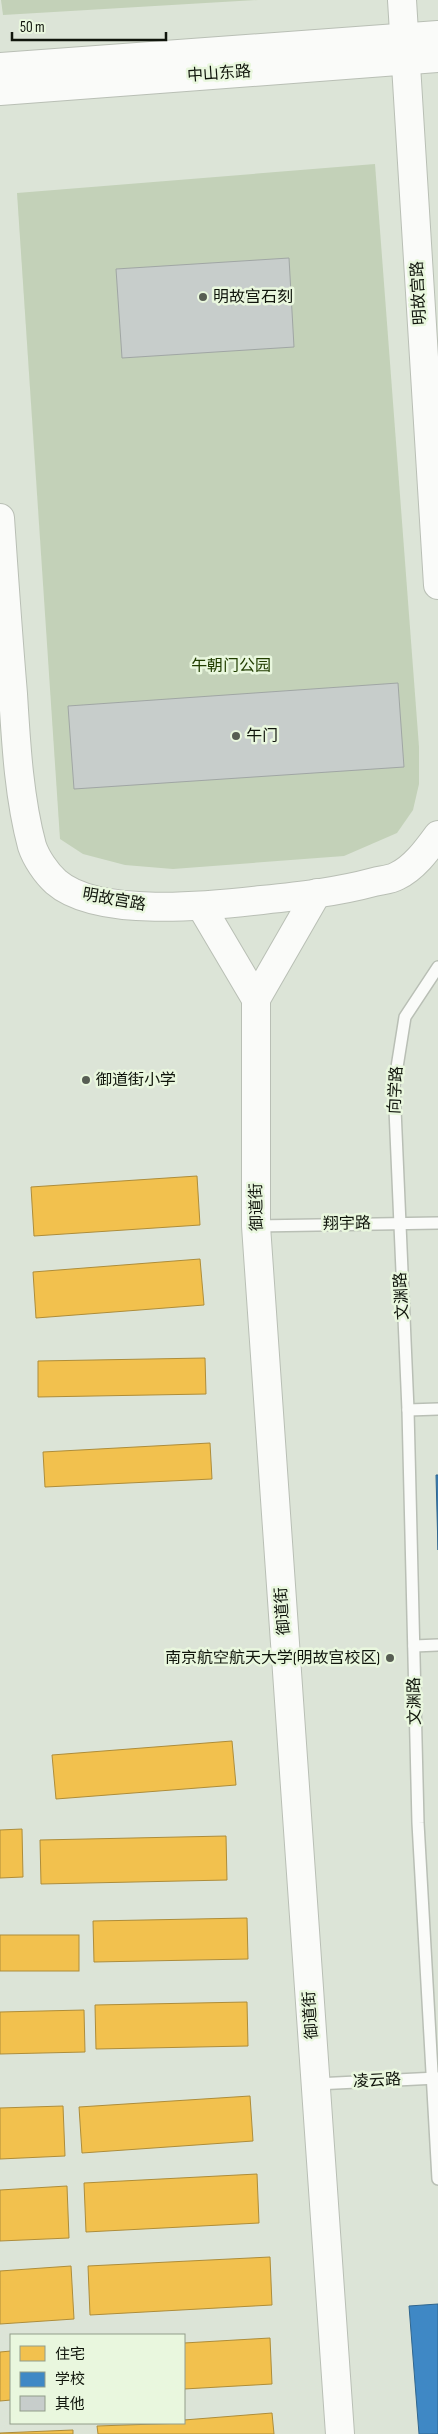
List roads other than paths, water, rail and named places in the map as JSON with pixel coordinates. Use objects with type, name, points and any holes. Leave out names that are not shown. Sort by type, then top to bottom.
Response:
[{"type":"main road","name":"明故宫路","points":[[402,0],[438,585]]},
{"type":"main road","name":"中山东路","points":[[0,91],[405,49],[438,35]]},
{"type":"main road","name":"中山东路","points":[[0,67],[405,49],[438,58]]},
{"type":"main road","name":"明故宫路","points":[[0,518],[16,748],[33,848],[41,863],[56,882],[81,896],[134,906],[201,906],[317,894],[396,877],[414,864],[438,835]]},
{"type":"main road","points":[[201,906],[256,999],[317,894]]},
{"type":"main road","name":"御道街","points":[[256,999],[256,1226],[340,2434]]},
{"type":"lane","name":"向学路","points":[[398,1223],[394,1086],[405,1017],[438,967]]},
{"type":"lane","name":"文渊路","points":[[398,1223],[408,1410],[418,1823],[433,1982],[438,2179]]},
{"type":"lane","name":"翔宇路","points":[[256,1226],[438,1223]]},
{"type":"lane","points":[[408,1410],[438,1409]]},
{"type":"lane","points":[[414,1646],[438,1645]]},
{"type":"lane","name":"凌云路","points":[[316,2084],[435,2078]]},
{"type":"place","name":"明故宫石刻","points":[[203,297]]},
{"type":"place","name":"午门","points":[[236,736]]},
{"type":"place","name":"御道街小学","points":[[86,1080]]},
{"type":"place","name":"南京航空航天大学(明故宫校区)","points":[[390,1658]]},
{"type":"park label","name":"午朝门公园","points":[[231,666]]}]
